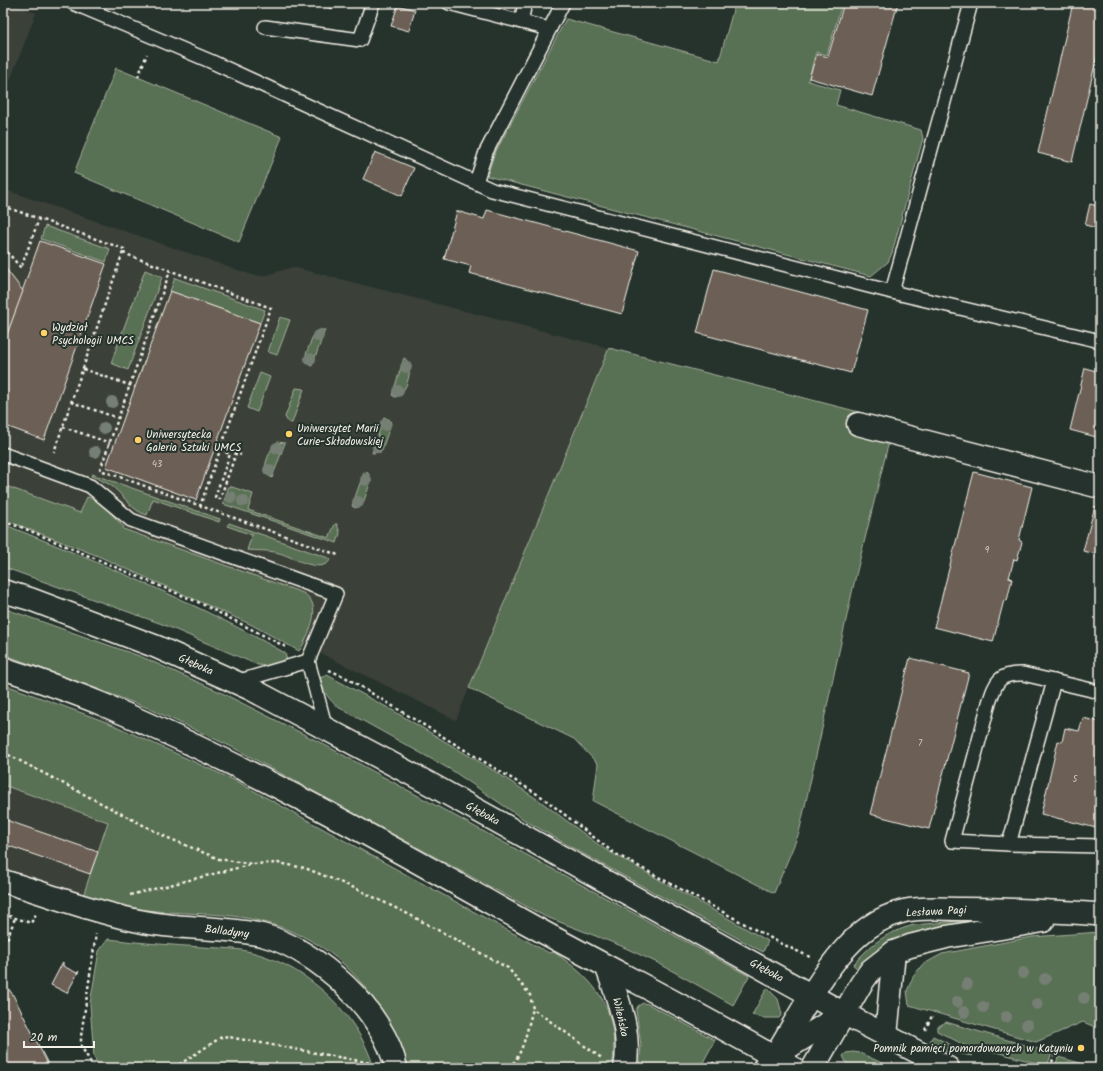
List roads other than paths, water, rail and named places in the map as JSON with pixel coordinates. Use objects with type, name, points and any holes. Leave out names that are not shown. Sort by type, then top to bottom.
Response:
[{"type":"street","points":[[858,424],[1100,487]]},
{"type":"street","name":"Głęboka","points":[[3,591],[30,599],[119,632],[236,682],[326,729],[843,1013],[948,1068]]},
{"type":"street","points":[[3,668],[102,704],[224,760],[381,842],[607,968],[707,1018],[769,1062],[793,1068]]},
{"type":"street","name":"Balladyny","points":[[3,881],[140,922],[173,926],[220,928],[262,936],[285,943],[312,958],[333,974],[355,995],[373,1018],[386,1042],[386,1066]]},
{"type":"street","name":"Lesława Pagi","points":[[769,1062],[830,967],[857,938],[878,922],[905,911],[944,909],[1025,909],[1098,913]]},
{"type":"street","name":"Lesława Pagi","points":[[813,1068],[843,1013],[871,970],[894,952],[910,946],[946,937],[1098,913]]},
{"type":"street","points":[[886,1036],[894,952]]},
{"type":"street","name":"Wileńska","points":[[607,968],[624,1027],[627,1043],[615,1065]]},
{"type":"street","points":[[769,1062],[843,1013]]},
{"type":"lane","points":[[73,3],[154,37],[492,190],[892,292],[1100,341]]},
{"type":"lane","points":[[265,27],[360,40],[373,3]]},
{"type":"lane","points":[[449,3],[549,29]]},
{"type":"lane","points":[[522,22],[525,3]]},
{"type":"lane","points":[[476,182],[486,152],[563,3]]},
{"type":"lane","points":[[892,292],[971,3]]},
{"type":"lane","points":[[3,454],[90,486],[131,520],[336,594],[308,661],[326,729]]},
{"type":"lane","points":[[236,682],[308,661]]},
{"type":"lane","points":[[1100,692],[1023,674],[1012,673],[1002,677],[994,685],[952,840],[1009,844],[1100,846]]},
{"type":"lane","points":[[1009,844],[1054,682]]},
{"type":"place","name":"Wydział Psychologii UMCS","points":[[44,333]]},
{"type":"place","name":"Uniwersytet Marii Curie-Skłodowskiej","points":[[289,434]]},
{"type":"place","name":"Uniwersytecka Galeria Sztuki UMCS","points":[[138,440]]},
{"type":"place","name":"Pomnik pamięci pomordowanych w Katyniu","points":[[1081,1048]]}]
